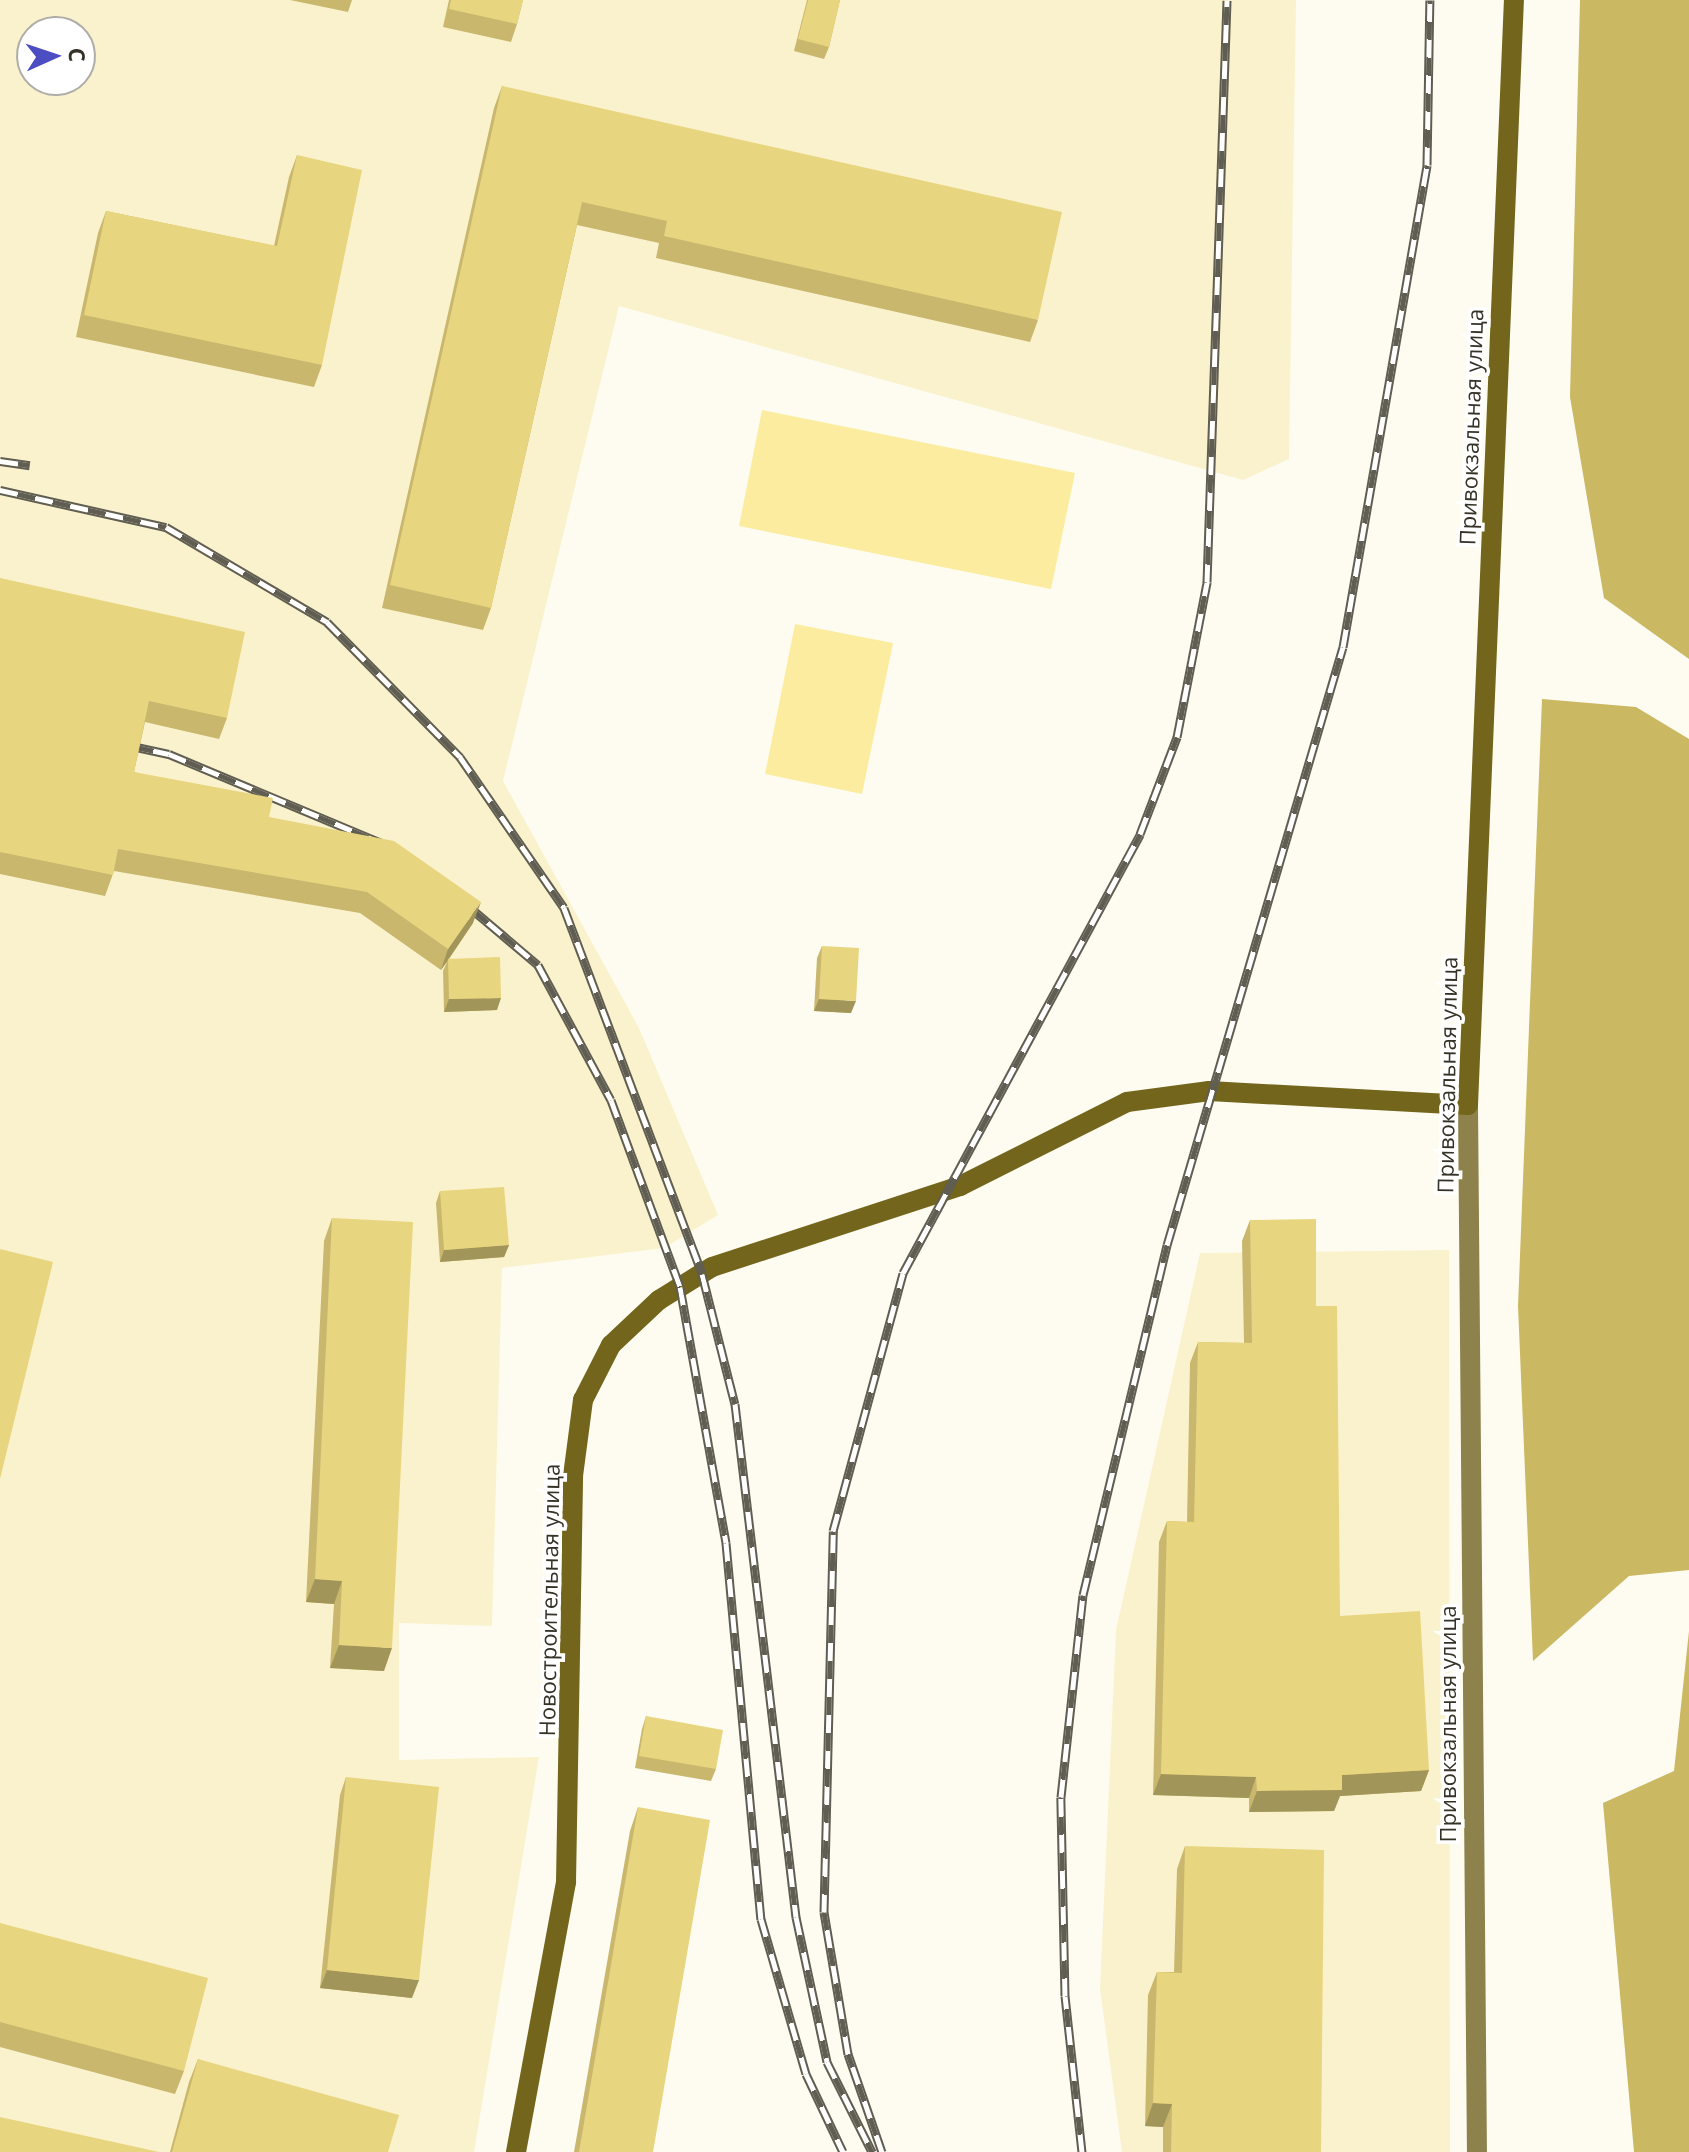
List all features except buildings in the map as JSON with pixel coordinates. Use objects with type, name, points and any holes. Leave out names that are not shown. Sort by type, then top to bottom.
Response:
[{"type":"main road","name":"Привокзальная улица","points":[[1477,2152],[1468,1105],[1514,0]]},
{"type":"main road","name":"Новостроительная улица","points":[[516,2152],[566,1882],[573,1476],[583,1400],[611,1345],[659,1300],[712,1267],[960,1186],[1127,1102],[1209,1091],[1468,1105]]},
{"type":"shaded area","points":[[0,0],[1296,0],[1289,459],[1243,480],[619,306],[503,781],[639,1028],[718,1215],[664,1248],[502,1268],[492,1626],[399,1623],[399,1760],[539,1757],[474,2152],[0,2152]]},
{"type":"shaded area","points":[[1580,0],[1689,0],[1689,659],[1604,598],[1570,397]]},
{"type":"shaded area","points":[[762,410],[1075,473],[1051,589],[739,526]]},
{"type":"shaded area","points":[[795,624],[893,643],[862,794],[765,774]]},
{"type":"shaded area","points":[[1542,699],[1636,707],[1689,739],[1689,1570],[1629,1576],[1533,1661],[1518,1306]]},
{"type":"shaded area","points":[[1449,1250],[1450,2152],[1122,2152],[1100,1989],[1116,1630],[1200,1253]]},
{"type":"shaded area","points":[[1689,1631],[1689,2152],[1634,2152],[1603,1803],[1674,1771]]},
{"type":"railway","points":[[882,2152],[848,2054],[824,1912],[833,1531],[903,1273],[1140,834],[1177,737],[1207,582],[1227,0]]},
{"type":"railway","points":[[1082,2152],[1065,1996],[1061,1797],[1083,1595],[1167,1245],[1343,647],[1427,165],[1430,0]]},
{"type":"railway","points":[[0,461],[30,465]]},
{"type":"railway","points":[[0,490],[166,527],[327,622],[460,757],[564,908],[702,1274],[735,1404],[796,1917],[827,2062],[872,2152]]},
{"type":"railway","points":[[118,743],[169,754],[387,845]]},
{"type":"railway","points":[[460,899],[538,965],[611,1100],[680,1287],[726,1543],[761,1919],[806,2074],[843,2152]]}]
